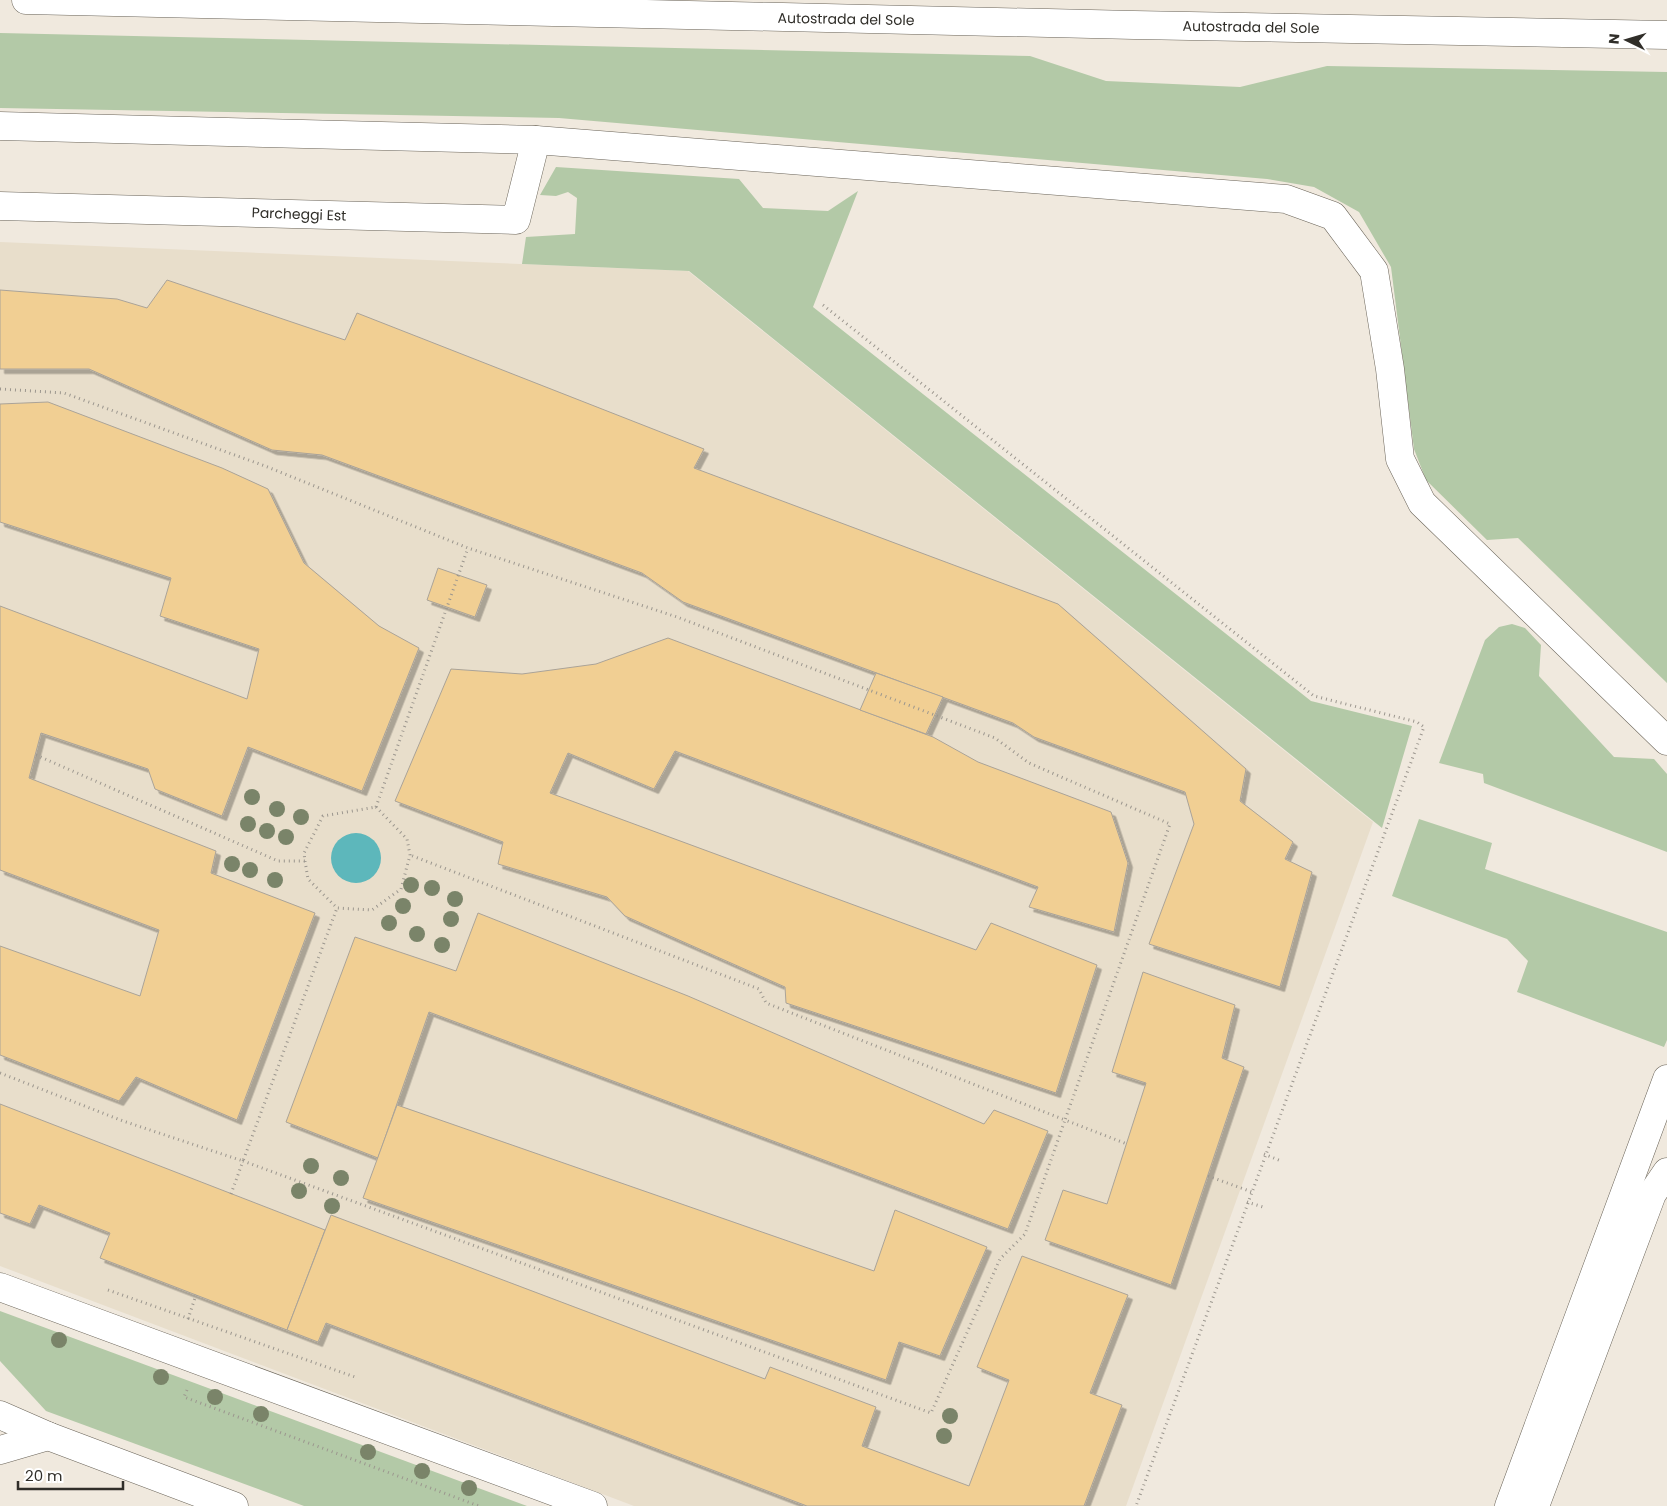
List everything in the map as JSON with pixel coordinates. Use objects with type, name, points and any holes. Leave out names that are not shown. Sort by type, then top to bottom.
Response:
[{"type":"main road","name":"Autostrada del Sole","points":[[26,0],[1134,25],[1667,34]]},
{"type":"main road","points":[[0,126],[536,140],[1286,199],[1333,216],[1374,271],[1390,369],[1400,459],[1422,503],[1667,741]]},
{"type":"main road","name":"Parcheggi Est","points":[[0,206],[516,220],[536,140]]},
{"type":"main road","points":[[1509,1506],[1667,1079]]},
{"type":"main road","points":[[1535,1506],[1652,1194],[1667,1172]]},
{"type":"main road","points":[[0,1287],[593,1506]]},
{"type":"main road","points":[[0,1403],[48,1436]]},
{"type":"main road","points":[[0,1415],[48,1436],[234,1506]]},
{"type":"main road","points":[[0,1450],[48,1436]]},
{"type":"path","points":[[823,306],[1314,696],[1417,722],[1424,728],[1264,1154],[1252,1192],[1136,1506]]},
{"type":"path","points":[[0,389],[64,393],[265,466],[468,548],[677,617],[995,738],[1028,762],[1170,824],[1025,1234],[1000,1258],[931,1413],[242,1161],[123,1121],[0,1073]]},
{"type":"path","points":[[376,807],[468,548]]},
{"type":"path","points":[[36,755],[278,861],[305,861]]},
{"type":"path","points":[[376,807],[407,839],[410,855],[401,889],[372,910],[337,908],[308,879],[304,853],[323,816],[376,807]]},
{"type":"path","points":[[410,855],[759,989],[766,1003],[1127,1144]]},
{"type":"path","points":[[232,1194],[242,1161],[337,908]]},
{"type":"path","points":[[1264,1154],[1281,1161]]},
{"type":"path","points":[[1208,1176],[1252,1192]]},
{"type":"path","points":[[1247,1202],[1263,1208]]},
{"type":"path","points":[[108,1290],[355,1377]]},
{"type":"path","points":[[188,1319],[196,1295]]},
{"type":"shaded area","points":[[0,242],[688,271],[1373,822],[1126,1506],[634,1506],[0,1266]]},
{"type":"green space","points":[[0,33],[1030,56],[1106,81],[1240,87],[1327,66],[1667,72],[1667,683],[1518,538],[1487,540],[1426,480],[1414,449],[1391,267],[1359,212],[1314,187],[1267,179],[559,118],[0,108]]},
{"type":"green space","points":[[556,167],[739,179],[763,208],[828,211],[858,191],[813,307],[1311,701],[1412,726],[1382,828],[689,271],[522,264],[526,237],[575,234],[577,198],[568,192],[556,196],[540,195]]},
{"type":"green space","points":[[1512,624],[1525,628],[1541,645],[1539,676],[1614,757],[1654,759],[1667,774],[1667,852],[1484,783],[1483,774],[1439,763],[1485,640],[1499,627]]},
{"type":"green space","points":[[1419,819],[1492,843],[1485,869],[1667,932],[1667,1040],[1664,1047],[1517,992],[1528,961],[1507,939],[1392,896]]},
{"type":"green space","points":[[0,1311],[527,1506],[304,1506],[46,1411],[0,1361]]},
{"type":"water","points":[[351,833],[361,833],[374,840],[381,853],[381,863],[374,876],[361,883],[351,883],[342,879],[335,872],[331,863],[331,853],[335,844],[342,837]]},
{"type":"building","points":[[167,280],[345,340],[357,313],[704,449],[694,468],[1058,604],[1246,769],[1240,801],[1293,842],[1285,859],[1312,872],[1280,987],[1149,944],[1194,824],[1185,792],[1034,737],[1013,723],[683,602],[642,573],[322,455],[272,450],[89,369],[0,369],[0,290],[117,299],[147,308]]},
{"type":"building","points":[[48,402],[222,468],[268,489],[304,563],[379,626],[419,648],[362,791],[248,747],[222,816],[155,789],[148,769],[41,733],[29,778],[216,851],[211,873],[315,913],[237,1120],[136,1077],[119,1101],[0,1055],[0,946],[140,996],[159,930],[0,870],[0,606],[247,699],[259,649],[160,616],[171,578],[0,522],[0,404]]},
{"type":"building","points":[[438,568],[487,585],[475,617],[427,600]]},
{"type":"building","points":[[668,638],[933,737],[978,762],[1111,812],[1128,863],[1114,932],[1029,907],[1038,887],[675,751],[654,789],[568,753],[550,793],[976,950],[991,923],[1097,965],[1056,1093],[786,1003],[785,987],[625,916],[607,897],[498,864],[503,842],[395,801],[451,669],[522,674],[596,664]]},
{"type":"building","points":[[876,673],[943,697],[926,734],[860,710]]},
{"type":"building","points":[[478,913],[688,996],[984,1124],[994,1110],[1048,1131],[1008,1229],[429,1012],[378,1158],[286,1122],[355,937],[456,971]]},
{"type":"building","points":[[1143,972],[1235,1005],[1222,1058],[1244,1067],[1171,1285],[1045,1240],[1063,1190],[1107,1204],[1146,1083],[1112,1072]]},
{"type":"building","points":[[0,1104],[325,1230],[287,1330],[100,1258],[110,1233],[39,1205],[30,1224],[0,1213]]},
{"type":"building","points":[[397,1105],[874,1271],[895,1210],[987,1247],[940,1356],[899,1342],[886,1380],[363,1198]]},
{"type":"building","points":[[331,1215],[765,1379],[770,1367],[876,1407],[862,1446],[969,1486],[1009,1380],[977,1367],[1022,1256],[1128,1295],[1090,1393],[1122,1405],[1084,1506],[807,1506],[326,1323],[318,1342],[287,1330]]}]
